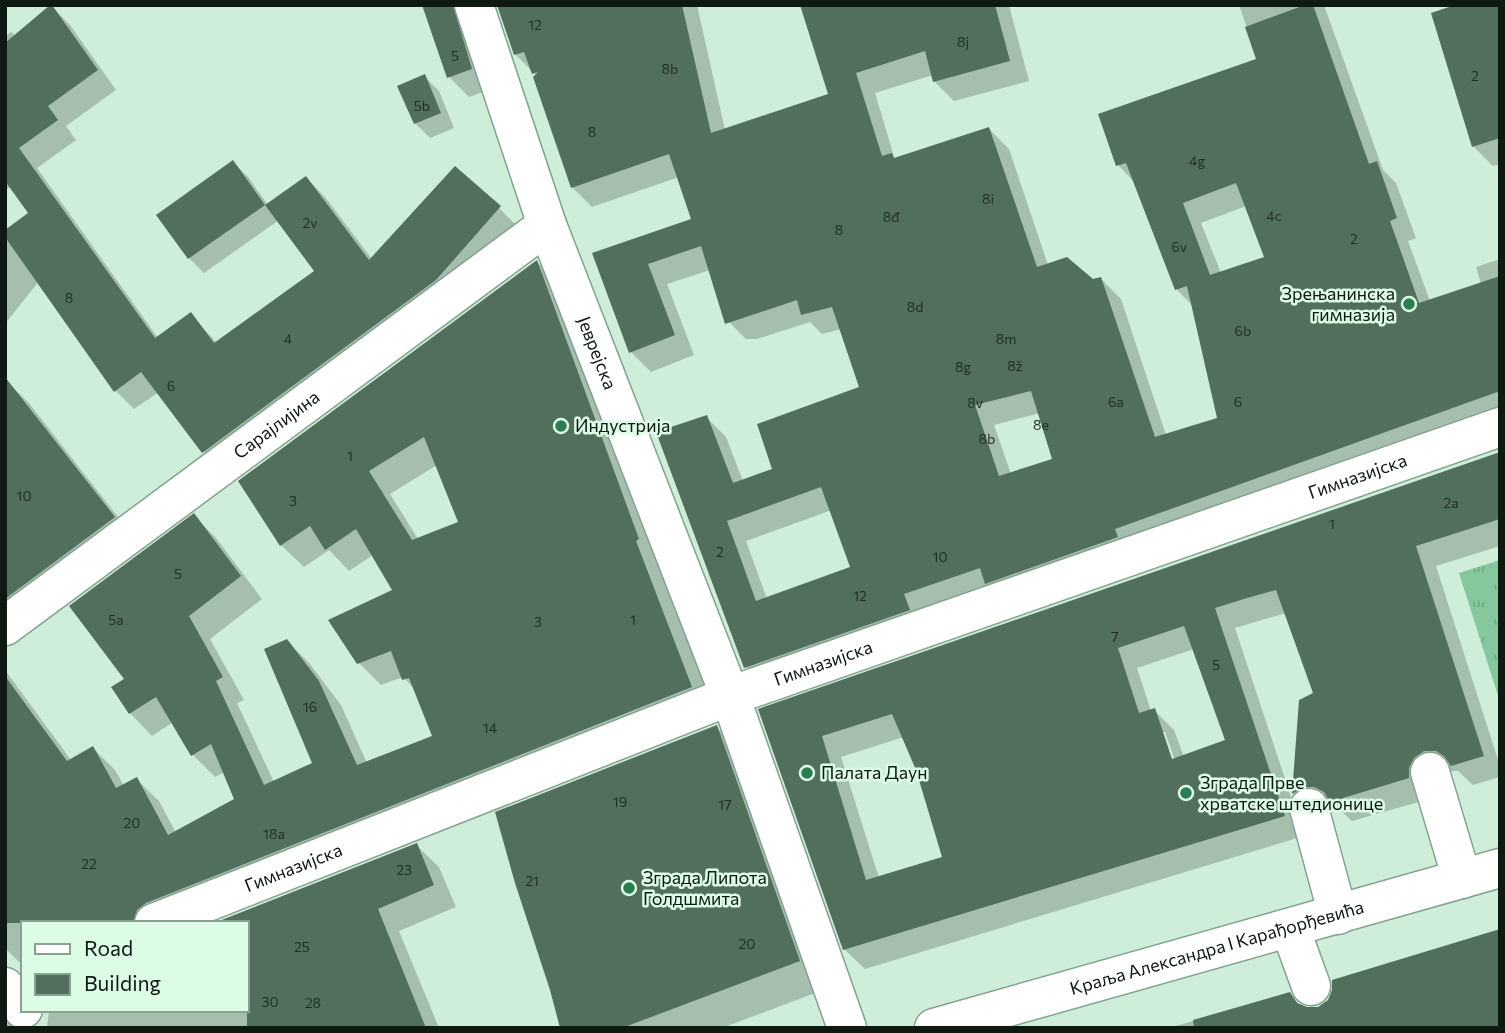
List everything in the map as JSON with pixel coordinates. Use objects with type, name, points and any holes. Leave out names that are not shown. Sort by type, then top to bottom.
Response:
[{"type":"street","name":"Јеврејска","points":[[474,5],[547,225],[730,696],[846,1028]]},
{"type":"street","name":"Сарајлијина","points":[[5,626],[547,225]]},
{"type":"street","name":"Гимназијска","points":[[159,921],[730,696],[1500,427]]},
{"type":"street","points":[[1430,772],[1462,879]]},
{"type":"street","points":[[1309,808],[1338,915]]},
{"type":"street","name":"Краља Александра I Карађорђевића","points":[[934,1028],[1500,868]]},
{"type":"street","points":[[1290,928],[1311,986]]},
{"type":"street","points":[[5,987],[21,1007]]},
{"type":"street","points":[[25,1012],[37,1028]]},
{"type":"green space","points":[[1500,560],[1500,702],[1459,573]]},
{"type":"building","points":[[50,5],[98,70],[48,106],[58,120],[19,148],[155,338],[191,312],[214,343],[314,271],[265,205],[306,176],[369,260],[455,166],[501,206],[436,280],[202,453],[141,372],[114,392],[5,237],[5,230],[28,213],[5,181],[5,43]]},
{"type":"building","points":[[422,5],[453,5],[472,69],[447,78]]},
{"type":"building","points":[[497,5],[682,5],[711,133],[828,94],[800,5],[995,5],[1010,61],[933,82],[925,51],[856,73],[882,156],[892,153],[894,158],[989,127],[1037,267],[1067,257],[1093,279],[1101,277],[1155,437],[1217,418],[1187,286],[1175,290],[1126,163],[1116,166],[1098,114],[1256,59],[1245,27],[1305,5],[1313,5],[1369,164],[1377,161],[1397,218],[1390,221],[1419,303],[1500,276],[1500,391],[1115,529],[1118,537],[985,584],[980,568],[904,594],[910,610],[744,668],[656,432],[707,415],[733,483],[772,469],[757,424],[859,387],[832,307],[801,315],[797,300],[725,324],[701,246],[648,264],[675,335],[629,353],[592,253],[691,219],[669,154],[571,188],[533,77],[538,72],[532,74],[524,52],[514,55]],"holes":[[[1236,183],[1264,257],[1210,275],[1183,203]],[[1031,391],[1052,459],[999,476],[975,405]],[[821,487],[850,567],[756,601],[727,521]]]},
{"type":"building","points":[[1455,5],[1500,5],[1500,138],[1472,147],[1431,13]]},
{"type":"building","points":[[425,74],[441,113],[414,124],[397,86]]},
{"type":"building","points":[[233,160],[265,205],[188,259],[156,215]]},
{"type":"building","points":[[537,260],[639,539],[636,541],[692,687],[146,903],[137,910],[134,921],[5,923],[5,676],[67,761],[93,746],[116,788],[137,777],[168,835],[234,799],[211,744],[191,756],[156,697],[129,714],[111,687],[124,679],[69,606],[194,513],[241,576],[189,616],[223,677],[216,681],[264,785],[312,763],[264,649],[287,639],[319,681],[357,765],[432,736],[409,678],[402,680],[391,651],[357,664],[328,620],[392,590],[356,529],[325,550],[310,526],[280,546],[238,481]],"holes":[[[424,437],[458,522],[412,540],[369,471]]]},
{"type":"building","points":[[5,377],[115,517],[5,599]]},
{"type":"building","points":[[1500,452],[1500,519],[1416,546],[1484,756],[1451,766],[1444,756],[1436,751],[1424,751],[1414,758],[1409,768],[1409,778],[1330,802],[1324,792],[1314,787],[1303,787],[1292,794],[1299,700],[1313,693],[1276,590],[1247,598],[1215,608],[1285,816],[843,950],[758,709]],"holes":[[[1184,626],[1225,740],[1172,759],[1155,708],[1139,713],[1118,648]],[[892,714],[916,770],[942,857],[866,880],[822,736]]]},
{"type":"building","points":[[717,725],[800,961],[622,1028],[560,1028],[495,812]]},
{"type":"building","points":[[417,843],[434,885],[378,909],[426,1028],[247,1028],[248,921],[219,921]]},
{"type":"building","points":[[1500,929],[1500,1028],[1194,1028],[1193,1020],[1290,992],[1297,1003],[1318,1007],[1328,1000],[1332,980]]},
{"type":"place","name":"Зрењанинска гимназија","points":[[1409,304]]},
{"type":"place","name":"Индустрија","points":[[561,426]]},
{"type":"place","name":"Палата Даун","points":[[807,773]]},
{"type":"place","name":"Зграда Прве хрватске штедионице","points":[[1186,793]]},
{"type":"place","name":"Зграда Липота Голдшмита","points":[[629,888]]}]
